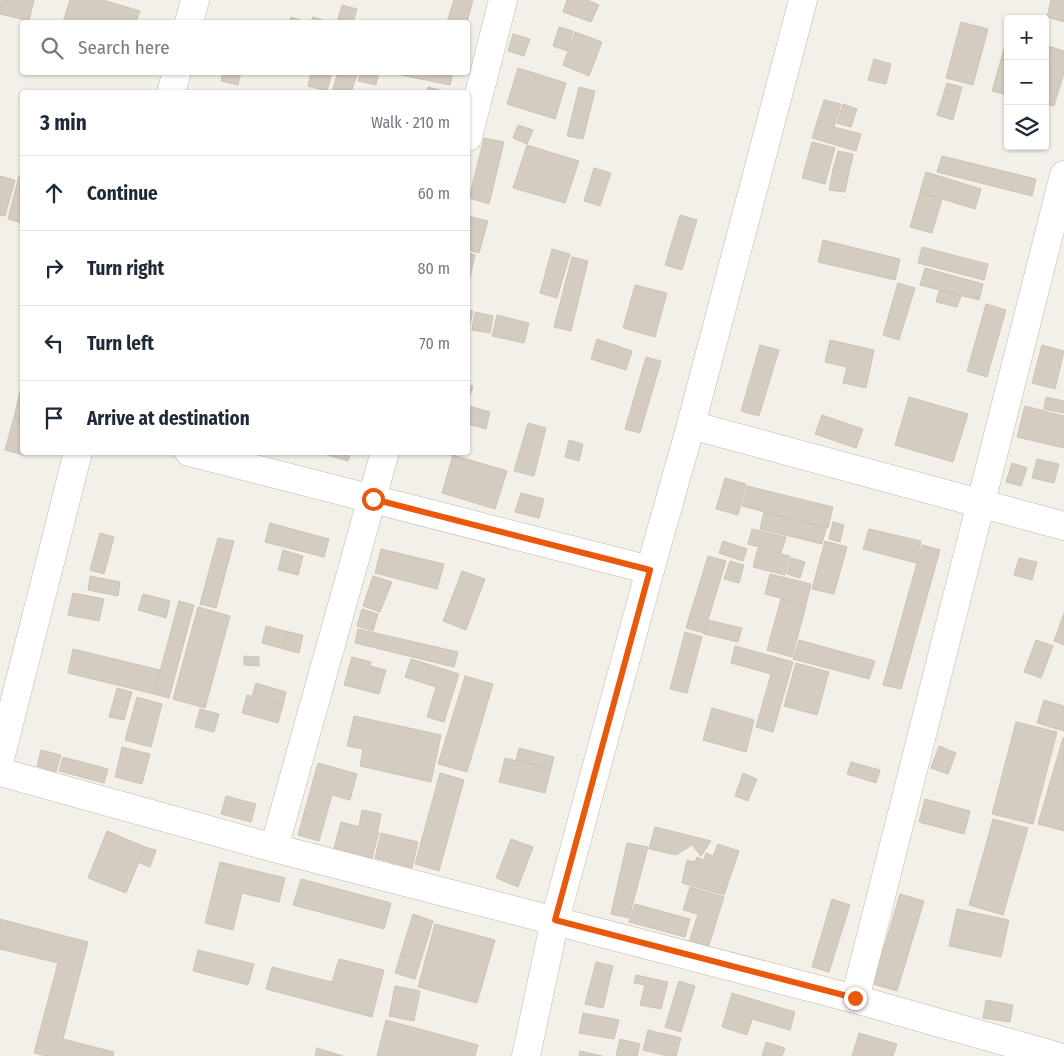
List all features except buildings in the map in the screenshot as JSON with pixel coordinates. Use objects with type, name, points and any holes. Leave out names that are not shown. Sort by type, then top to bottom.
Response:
[{"type":"street","points":[[190,20],[195,0]]},
{"type":"street","points":[[470,128],[503,0]]},
{"type":"street","points":[[526,1056],[555,920],[691,425],[804,0]]},
{"type":"street","points":[[172,90],[175,75]]},
{"type":"street","points":[[855,998],[1064,175]]},
{"type":"street","points":[[691,425],[1064,526]]},
{"type":"street","points":[[0,759],[77,455]]},
{"type":"street","points":[[201,455],[650,570]]},
{"type":"street","points":[[274,848],[384,455]]},
{"type":"street","points":[[0,772],[274,848],[855,998],[1056,1056]]},
{"type":"route","points":[[373,499],[650,570],[555,920],[855,998]]}]
